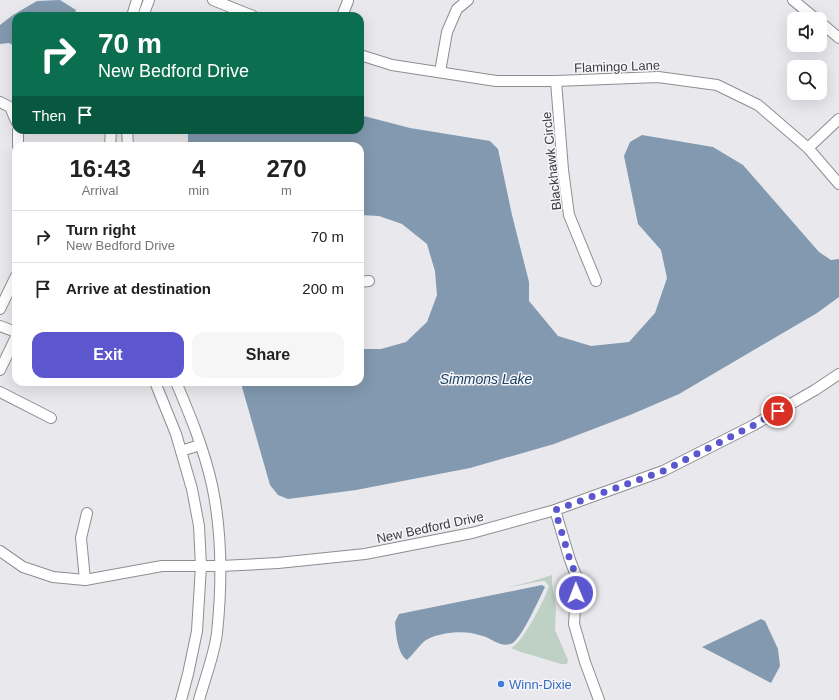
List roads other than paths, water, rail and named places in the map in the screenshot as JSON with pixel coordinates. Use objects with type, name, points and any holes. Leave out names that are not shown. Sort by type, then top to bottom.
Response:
[{"type":"street","points":[[133,12],[137,0]]},
{"type":"street","points":[[144,12],[149,0]]},
{"type":"street","points":[[213,0],[242,12]]},
{"type":"street","points":[[440,72],[447,32],[457,8],[468,0]]},
{"type":"street","points":[[793,0],[808,12]]},
{"type":"street","points":[[344,12],[348,1]]},
{"type":"street","points":[[827,28],[839,38]]},
{"type":"street","name":"Flamingo Lane","points":[[364,56],[392,65],[496,81],[556,81],[658,76],[716,85],[758,106],[808,148],[839,184]]},
{"type":"street","name":"Blackhawk Circle","points":[[556,81],[563,170],[569,215],[596,281]]},
{"type":"street","points":[[0,102],[10,107],[12,112]]},
{"type":"street","points":[[808,148],[839,119]]},
{"type":"street","points":[[0,309],[12,284]]},
{"type":"street","points":[[0,326],[12,330]]},
{"type":"street","points":[[0,370],[12,345]]},
{"type":"street","name":"New Bedford Drive","points":[[0,551],[23,567],[53,577],[85,580],[162,566],[220,566],[278,563],[365,554],[472,533],[555,510],[663,471],[754,425],[815,390],[839,374]]},
{"type":"street","points":[[157,386],[176,434],[192,489],[199,526],[201,566],[197,631],[181,700]]},
{"type":"street","points":[[178,386],[195,427],[212,485],[218,525],[220,566],[217,634],[199,700]]},
{"type":"street","points":[[0,392],[51,418]]},
{"type":"street","points":[[181,451],[200,445]]},
{"type":"street","points":[[555,510],[577,578],[574,624],[585,662],[599,700]]},
{"type":"street","points":[[85,580],[81,538],[88,513]]},
{"type":"water","points":[[60,0],[76,10],[75,12],[18,12],[37,1]]},
{"type":"water","points":[[12,16],[12,45],[9,43],[0,44],[0,25]]},
{"type":"water","name":"Simmons Lake","points":[[364,116],[410,128],[490,141],[498,149],[512,215],[529,282],[529,301],[558,336],[591,346],[629,342],[655,313],[667,278],[661,250],[638,224],[624,156],[630,142],[642,135],[713,147],[743,165],[819,252],[831,260],[839,259],[839,297],[817,313],[679,394],[630,415],[554,444],[470,468],[356,490],[288,499],[278,495],[270,485],[242,386],[364,386],[364,349],[381,349],[406,342],[427,322],[437,295],[435,271],[427,244],[402,224],[379,216],[364,215],[364,142],[188,142],[188,134],[364,134]]},
{"type":"water","points":[[542,585],[545,587],[526,625],[518,638],[510,644],[503,645],[486,637],[471,633],[454,632],[442,634],[426,640],[407,660],[401,653],[395,622],[399,614]]},
{"type":"water","points":[[761,619],[765,621],[778,649],[780,666],[771,683],[702,647]]},
{"type":"place","name":"Winn-Dixie","points":[[501,684]]}]
